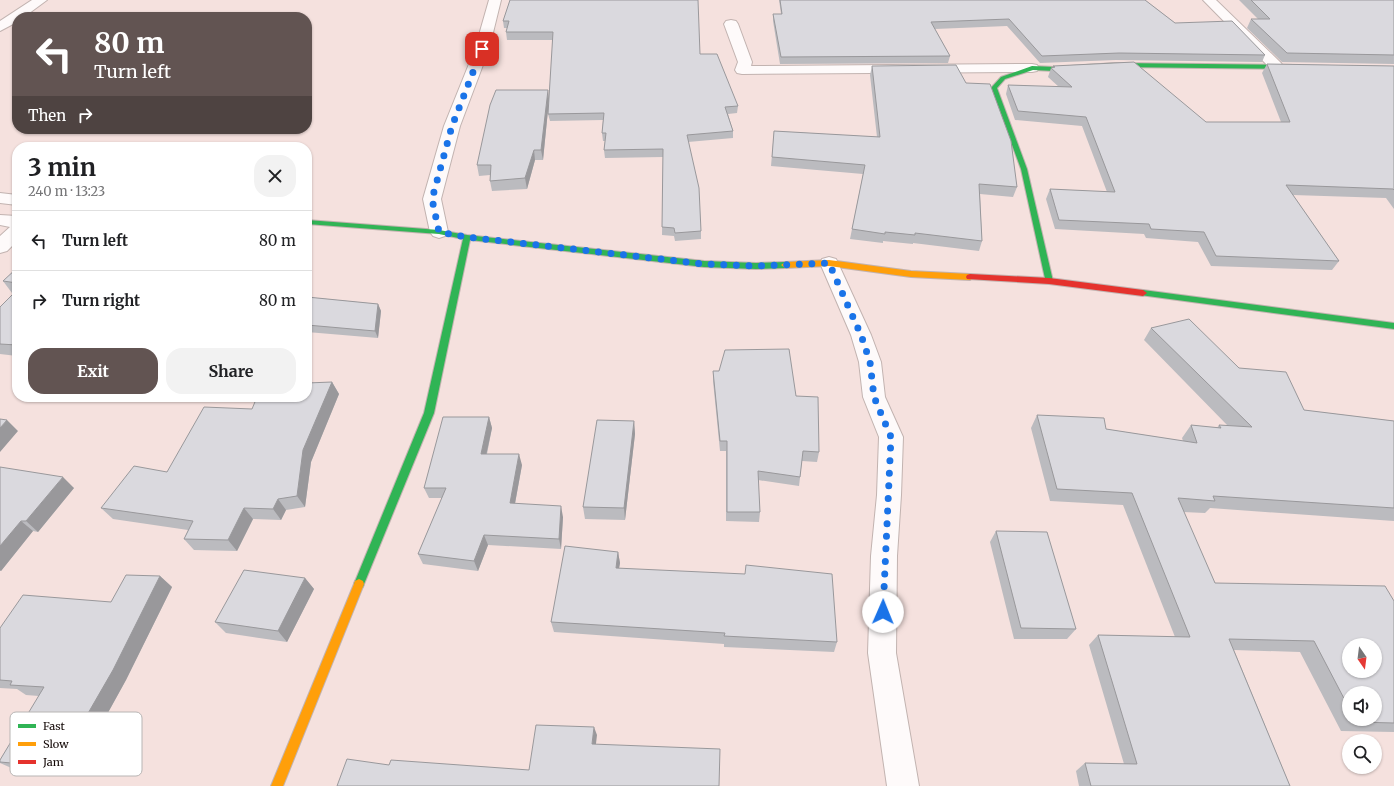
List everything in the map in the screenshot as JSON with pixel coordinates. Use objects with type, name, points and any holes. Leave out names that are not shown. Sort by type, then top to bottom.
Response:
[{"type":"street","points":[[23,12],[41,0]]},
{"type":"street","points":[[439,232],[432,199],[452,126],[482,49],[495,0]]},
{"type":"street","points":[[1209,0],[1276,66]]},
{"type":"street","points":[[0,27],[12,19]]},
{"type":"street","points":[[731,24],[744,62],[742,70],[1055,69],[1116,65],[1307,67]]},
{"type":"street","points":[[1032,68],[1003,78],[994,88],[1024,169],[1049,281]]},
{"type":"street","points":[[0,198],[12,199]]},
{"type":"street","points":[[0,220],[12,221]]},
{"type":"street","points":[[312,222],[439,232],[467,237],[704,264],[756,266],[829,263],[911,274],[1049,281],[1394,326]]},
{"type":"street","points":[[0,247],[12,235]]},
{"type":"street","points":[[277,786],[429,413],[467,237]]},
{"type":"street","points":[[829,263],[861,335],[870,362],[874,397],[891,437],[889,495],[884,556],[882,653],[903,786]]},
{"type":"building","points":[[510,0],[698,0],[700,54],[717,54],[738,106],[725,107],[733,131],[687,135],[699,188],[701,231],[675,233],[674,228],[662,227],[663,149],[604,150],[606,133],[602,133],[604,113],[548,114],[553,32],[506,32],[509,21],[503,21]]},
{"type":"building","points":[[780,0],[1145,0],[1175,23],[1232,21],[1265,55],[1119,53],[1042,56],[1009,19],[931,22],[950,56],[781,57],[773,14],[782,14]]},
{"type":"building","points":[[1251,0],[1394,0],[1394,55],[1287,53],[1251,19],[1270,19]]},
{"type":"building","points":[[1134,62],[1206,122],[1290,122],[1267,64],[1394,66],[1394,190],[1286,185],[1339,261],[1216,256],[1204,232],[1151,229],[1149,224],[1059,220],[1050,189],[1115,192],[1086,117],[1018,111],[1008,85],[1072,87],[1051,68],[1055,67],[1053,66]]},
{"type":"building","points":[[956,65],[966,83],[990,84],[1011,141],[1017,187],[979,184],[982,241],[915,233],[915,235],[885,232],[885,234],[852,229],[865,165],[772,157],[774,131],[880,137],[872,66]]},
{"type":"building","points":[[496,90],[548,90],[541,150],[534,150],[525,178],[490,181],[491,165],[477,165],[490,105]]},
{"type":"building","points":[[12,273],[12,282],[3,281]]},
{"type":"building","points":[[12,295],[12,345],[0,344],[0,307]]},
{"type":"building","points":[[312,297],[378,304],[375,331],[312,325]]},
{"type":"building","points":[[1189,319],[1239,368],[1286,372],[1304,410],[1394,421],[1394,508],[1213,496],[1215,501],[1178,498],[1215,583],[1385,586],[1394,601],[1394,723],[1382,723],[1382,686],[1342,686],[1342,695],[1314,641],[1229,639],[1290,786],[1091,786],[1085,763],[1137,764],[1098,635],[1190,637],[1132,493],[1057,489],[1037,415],[1104,418],[1106,429],[1197,443],[1191,425],[1221,428],[1219,425],[1252,427],[1151,328]]},
{"type":"building","points":[[789,349],[796,396],[818,397],[819,452],[803,451],[800,477],[758,471],[760,512],[727,512],[727,441],[720,441],[713,371],[719,371],[725,350]]},
{"type":"building","points":[[332,382],[303,450],[297,496],[278,499],[273,509],[244,508],[228,540],[184,539],[193,521],[101,508],[134,466],[167,472],[204,407],[252,409],[255,402],[312,402],[312,383]]},
{"type":"building","points":[[443,417],[489,417],[481,454],[519,454],[510,503],[561,506],[559,539],[484,535],[474,561],[418,554],[446,488],[424,488]]},
{"type":"building","points":[[0,419],[7,420],[0,428]]},
{"type":"building","points":[[597,420],[634,421],[624,508],[583,507]]},
{"type":"building","points":[[0,467],[63,477],[26,521],[21,521],[0,546]]},
{"type":"building","points":[[996,531],[1047,532],[1076,629],[1021,628]]},
{"type":"building","points":[[565,546],[618,552],[616,568],[745,574],[746,565],[832,574],[837,642],[724,636],[725,633],[551,622]]},
{"type":"building","points":[[244,570],[305,578],[278,631],[215,622]]},
{"type":"building","points":[[126,575],[160,576],[113,670],[89,712],[29,712],[44,687],[10,685],[12,681],[0,680],[0,628],[23,595],[111,602]]},
{"type":"building","points":[[536,725],[594,727],[592,744],[720,749],[719,786],[337,786],[347,759],[389,765],[391,760],[529,770]]},
{"type":"building","points":[[10,743],[10,763],[0,762]]},
{"type":"traffic: fast","points":[[1049,281],[1024,169],[994,88],[1003,78],[1032,68],[1055,69],[1116,65],[1295,67]]},
{"type":"traffic: fast","points":[[312,222],[439,232],[467,237],[704,264],[756,266],[785,265]]},
{"type":"traffic: fast","points":[[359,584],[429,413],[467,237]]},
{"type":"traffic: fast","points":[[1143,293],[1394,326]]},
{"type":"traffic: slow","points":[[785,265],[829,263],[911,274],[970,277]]},
{"type":"traffic: slow","points":[[277,786],[359,584]]},
{"type":"traffic: jam","points":[[970,277],[1049,281],[1143,293]]},
{"type":"route","points":[[482,49],[452,126],[432,199],[439,232],[467,237],[704,264],[756,266],[829,263],[861,335],[870,362],[874,397],[891,437],[889,495],[884,556],[883,612]]}]
